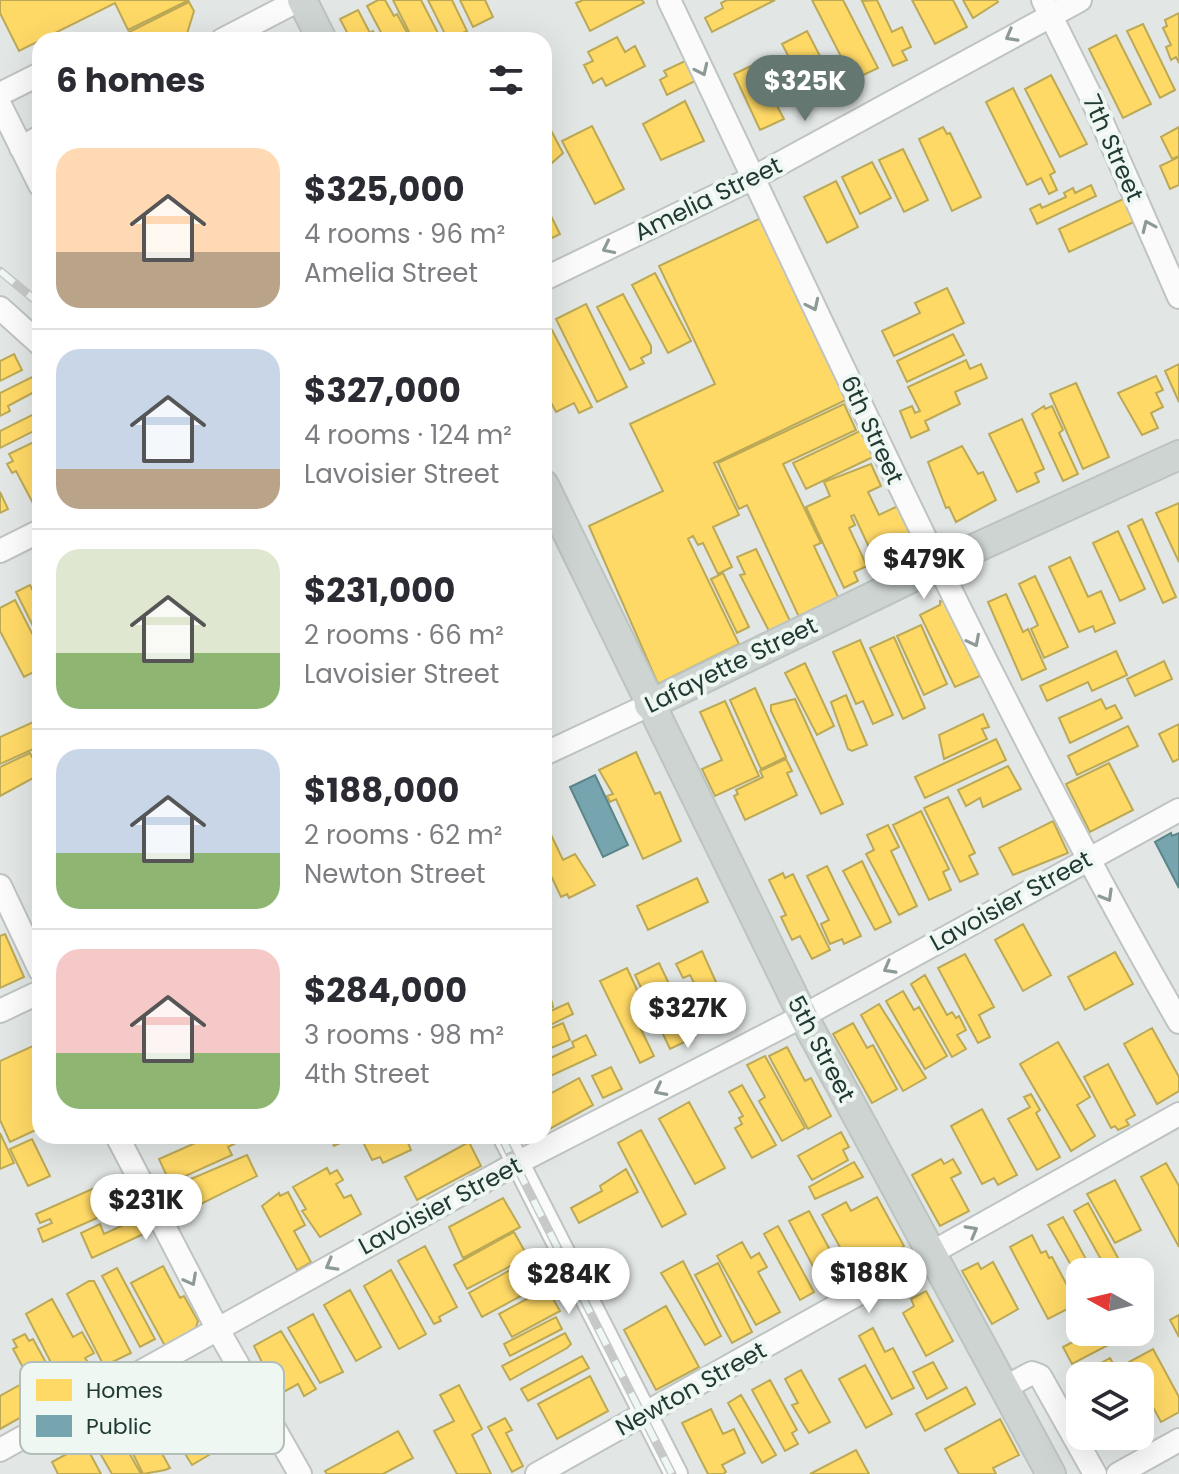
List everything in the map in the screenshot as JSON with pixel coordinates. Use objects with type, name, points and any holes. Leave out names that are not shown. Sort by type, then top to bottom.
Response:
[{"type":"main road","points":[[301,0],[318,32]]},
{"type":"main road","name":"Lafayette Street","points":[[649,705],[936,566],[1179,455]]},
{"type":"main road","name":"5th Street","points":[[552,502],[803,1016],[1051,1474]]},
{"type":"street","points":[[238,32],[301,0]]},
{"type":"street","name":"6th Street","points":[[669,0],[936,566],[1086,859],[1179,1022]]},
{"type":"street","name":"Amelia Street","points":[[552,275],[753,178],[1047,7],[1080,0]]},
{"type":"street","name":"7th Street","points":[[1047,7],[1091,97],[1179,297]]},
{"type":"street","points":[[0,94],[32,78]]},
{"type":"street","points":[[0,105],[31,142]]},
{"type":"street","points":[[0,308],[32,337]]},
{"type":"street","points":[[0,551],[32,535]]},
{"type":"street","name":"Lafayette Street","points":[[552,750],[649,705]]},
{"type":"street","name":"Lavoisier Street","points":[[157,1362],[518,1164],[803,1016],[1179,810]]},
{"type":"street","points":[[0,886],[32,953]]},
{"type":"street","points":[[0,1011],[32,996]]},
{"type":"street","name":"Newton Street","points":[[537,1474],[1179,1114]]},
{"type":"street","points":[[121,1144],[236,1362]]},
{"type":"street","points":[[508,1144],[676,1474]]},
{"type":"street","points":[[1004,1388],[1032,1373],[1040,1376],[1095,1474]]},
{"type":"street","name":"Lavoisier Street","points":[[0,1450],[20,1439]]},
{"type":"street","points":[[1118,1474],[1179,1440]]},
{"type":"street","points":[[284,1446],[300,1474]]},
{"type":"building: Homes","points":[[0,0],[189,0],[128,30],[115,3],[57,32],[32,32],[32,44],[19,51],[0,13]]},
{"type":"building: Homes","points":[[385,0],[407,32],[381,32],[367,6]]},
{"type":"building: Homes","points":[[393,0],[421,0],[437,32],[409,32]]},
{"type":"building: Homes","points":[[428,0],[452,0],[467,31],[444,32]]},
{"type":"building: Homes","points":[[460,0],[485,0],[493,17],[473,27]]},
{"type":"building: Homes","points":[[583,0],[642,0],[644,3],[590,31],[576,3]]},
{"type":"building: Homes","points":[[727,0],[775,0],[712,32],[705,18],[723,8],[721,3]]},
{"type":"building: Homes","points":[[812,0],[843,0],[878,68],[853,80]]},
{"type":"building: Homes","points":[[877,0],[892,32],[902,27],[911,47],[902,51],[907,60],[893,66],[862,1]]},
{"type":"building: Homes","points":[[912,0],[953,0],[967,27],[935,44]]},
{"type":"building: Homes","points":[[963,0],[997,0],[998,2],[973,18]]},
{"type":"building: Homes","points":[[189,2],[194,11],[187,32],[129,32]]},
{"type":"building: Homes","points":[[358,10],[369,32],[347,32],[340,19]]},
{"type":"building: Homes","points":[[1179,13],[1179,63],[1176,57],[1171,60],[1166,47],[1171,45],[1163,28],[1167,26],[1165,20]]},
{"type":"building: Homes","points":[[1143,24],[1175,90],[1160,98],[1127,31]]},
{"type":"building: Homes","points":[[807,31],[838,91],[813,104],[782,44]]},
{"type":"building: Homes","points":[[1116,35],[1151,104],[1123,118],[1089,49]]},
{"type":"building: Homes","points":[[617,37],[625,52],[635,46],[645,66],[606,86],[602,78],[593,83],[584,65],[593,61],[588,52]]},
{"type":"building: Homes","points":[[685,61],[695,81],[667,95],[660,80],[667,76],[664,71]]},
{"type":"building: Homes","points":[[755,64],[784,119],[760,130],[734,74]]},
{"type":"building: Homes","points":[[1051,75],[1087,144],[1060,157],[1025,89]]},
{"type":"building: Homes","points":[[1013,88],[1055,172],[1050,175],[1057,190],[1049,194],[1041,178],[1027,185],[986,102]]},
{"type":"building: Homes","points":[[685,101],[704,141],[661,160],[643,124]]},
{"type":"building: Homes","points":[[592,126],[624,189],[595,204],[562,141]]},
{"type":"building: Homes","points":[[943,127],[947,134],[950,133],[981,197],[952,211],[919,139]]},
{"type":"building: Homes","points":[[1179,127],[1179,156],[1172,159],[1161,137]]},
{"type":"building: Homes","points":[[552,132],[563,153],[552,163]]},
{"type":"building: Homes","points":[[903,149],[928,200],[904,212],[879,160]]},
{"type":"building: Homes","points":[[1179,157],[1179,185],[1170,189],[1160,166]]},
{"type":"building: Homes","points":[[872,162],[891,198],[860,214],[842,177]]},
{"type":"building: Homes","points":[[836,181],[858,227],[827,243],[804,197]]},
{"type":"building: Homes","points":[[1091,185],[1096,196],[1037,224],[1030,209],[1040,204],[1042,208],[1066,197],[1064,193],[1073,188],[1075,193]]},
{"type":"building: Homes","points":[[1125,198],[1136,221],[1069,252],[1059,229]]},
{"type":"building: Homes","points":[[763,217],[850,398],[714,463],[739,515],[713,527],[732,567],[718,574],[703,543],[698,545],[693,536],[688,539],[739,644],[658,684],[589,526],[663,491],[630,424],[715,384],[659,266]]},
{"type":"building: Homes","points":[[552,218],[560,234],[552,238]]},
{"type":"building: Homes","points":[[655,273],[691,341],[668,353],[632,285]]},
{"type":"building: Homes","points":[[947,288],[964,323],[894,356],[882,331],[920,313],[915,303]]},
{"type":"building: Homes","points":[[623,294],[651,346],[651,353],[641,358],[644,363],[630,370],[597,307]]},
{"type":"building: Homes","points":[[586,304],[627,387],[597,402],[556,319]]},
{"type":"building: Homes","points":[[552,330],[592,407],[579,413],[574,403],[556,412],[552,404]]},
{"type":"building: Homes","points":[[953,334],[964,355],[907,382],[897,361]]},
{"type":"building: Homes","points":[[14,354],[22,370],[0,381],[0,361]]},
{"type":"building: Homes","points":[[966,360],[970,369],[981,364],[987,378],[955,392],[960,404],[925,421],[929,430],[911,438],[900,411],[912,406],[915,413],[920,411],[908,387]]},
{"type":"building: Homes","points":[[1179,364],[1179,402],[1165,371]]},
{"type":"building: Homes","points":[[1156,376],[1163,390],[1156,393],[1163,407],[1151,413],[1158,428],[1142,435],[1118,393]]},
{"type":"building: Homes","points":[[32,377],[32,393],[8,406],[10,411],[0,416],[0,393]]},
{"type":"building: Homes","points":[[1076,383],[1109,457],[1083,469],[1050,394]]},
{"type":"building: Homes","points":[[844,404],[856,430],[783,464],[821,543],[814,546],[839,599],[799,617],[747,505],[739,509],[718,463]]},
{"type":"building: Homes","points":[[1044,406],[1045,409],[1052,406],[1063,430],[1059,433],[1078,474],[1063,481],[1032,414]]},
{"type":"building: Homes","points":[[32,415],[32,432],[0,448],[0,431]]},
{"type":"building: Homes","points":[[1022,419],[1044,469],[1035,473],[1039,482],[1017,492],[989,434]]},
{"type":"building: Homes","points":[[862,430],[875,456],[806,489],[793,463]]},
{"type":"building: Homes","points":[[32,443],[32,501],[16,471],[12,473],[7,464],[13,461],[9,454]]},
{"type":"building: Homes","points":[[962,446],[978,474],[983,472],[996,500],[956,522],[949,507],[946,508],[928,462]]},
{"type":"building: Homes","points":[[871,464],[881,486],[868,492],[879,515],[900,505],[921,554],[882,575],[854,515],[851,516],[855,525],[849,528],[867,566],[854,572],[858,581],[844,588],[806,507],[830,496],[824,482]]},
{"type":"building: Homes","points":[[0,492],[8,509],[0,513]]},
{"type":"building: Homes","points":[[1179,503],[1179,562],[1156,513]]},
{"type":"building: Homes","points":[[1142,519],[1176,597],[1163,603],[1128,526]]},
{"type":"building: Homes","points":[[1118,531],[1145,589],[1120,601],[1093,543]]},
{"type":"building: Homes","points":[[756,549],[789,619],[789,624],[770,633],[740,575],[745,574],[737,557]]},
{"type":"building: Homes","points":[[1070,557],[1088,597],[1101,591],[1115,623],[1095,632],[1093,626],[1079,632],[1049,567]]},
{"type":"building: Homes","points":[[723,573],[749,627],[737,633],[711,579]]},
{"type":"building: Homes","points":[[1035,576],[1068,647],[1044,658],[1031,629],[1038,625],[1019,584]]},
{"type":"building: Homes","points":[[30,585],[32,589],[32,624],[16,592]]},
{"type":"building: Homes","points":[[1006,594],[1023,632],[1028,629],[1046,669],[1022,680],[988,602]]},
{"type":"building: Homes","points":[[15,600],[32,633],[32,673],[24,677],[0,631],[0,608]]},
{"type":"building: Homes","points":[[940,601],[948,603],[980,676],[955,687],[920,615],[940,605]]},
{"type":"building: Homes","points":[[921,625],[947,684],[924,695],[897,636]]},
{"type":"building: Homes","points":[[894,637],[925,708],[903,719],[870,648]]},
{"type":"building: Homes","points":[[860,640],[893,715],[873,724],[863,701],[856,704],[833,652]]},
{"type":"building: Homes","points":[[1116,651],[1127,675],[1092,691],[1088,682],[1047,701],[1040,686]]},
{"type":"building: Homes","points":[[1164,661],[1172,679],[1135,696],[1127,679]]},
{"type":"building: Homes","points":[[805,663],[834,726],[817,735],[785,673]]},
{"type":"building: Homes","points":[[755,688],[786,757],[761,769],[730,700]]},
{"type":"building: Homes","points":[[846,695],[867,745],[852,751],[848,749],[831,702]]},
{"type":"building: Homes","points":[[795,699],[843,804],[821,814],[771,711],[771,705]]},
{"type":"building: Homes","points":[[1101,699],[1106,709],[1115,705],[1122,718],[1070,743],[1059,718]]},
{"type":"building: Homes","points":[[725,701],[759,776],[715,796],[702,769],[722,760],[700,712]]},
{"type":"building: Homes","points":[[983,714],[989,727],[982,729],[987,739],[944,759],[939,735]]},
{"type":"building: Homes","points":[[32,723],[32,750],[0,764],[0,737]]},
{"type":"building: Homes","points":[[1179,724],[1179,759],[1173,762],[1159,734]]},
{"type":"building: Homes","points":[[1128,726],[1138,746],[1077,775],[1068,756]]},
{"type":"building: Homes","points":[[996,739],[1006,760],[925,798],[915,777]]},
{"type":"building: Homes","points":[[636,752],[655,794],[660,792],[681,841],[643,859],[616,799],[610,802],[607,796],[613,794],[599,770]]},
{"type":"building: Homes","points":[[30,753],[32,779],[0,796],[0,767]]},
{"type":"building: Homes","points":[[786,759],[792,771],[787,773],[797,795],[745,820],[734,796],[738,794],[736,790],[763,777],[760,771]]},
{"type":"building: Homes","points":[[1109,763],[1133,810],[1090,832],[1066,784]]},
{"type":"building: Homes","points":[[1008,766],[1021,789],[983,807],[980,798],[966,806],[958,790]]},
{"type":"building: Homes","points":[[948,797],[975,853],[969,856],[978,874],[960,882],[924,808]]},
{"type":"building: Homes","points":[[921,811],[949,869],[943,872],[951,890],[929,900],[893,825]]},
{"type":"building: Homes","points":[[1053,821],[1068,853],[1013,875],[999,848]]},
{"type":"building: Homes","points":[[888,825],[899,847],[891,851],[917,906],[899,915],[866,854],[874,850],[867,835]]},
{"type":"building: Homes","points":[[552,837],[563,860],[575,854],[595,885],[569,898],[567,894],[561,897],[552,878]]},
{"type":"building: Homes","points":[[862,861],[891,922],[875,930],[843,871]]},
{"type":"building: Homes","points":[[827,866],[861,936],[844,944],[842,939],[830,944],[821,924],[829,920],[807,876]]},
{"type":"building: Homes","points":[[783,873],[785,878],[793,874],[830,950],[812,959],[800,936],[792,940],[781,917],[786,915],[769,880]]},
{"type":"building: Homes","points":[[697,878],[708,902],[648,930],[637,906]]},
{"type":"building: Homes","points":[[1023,924],[1051,975],[1023,991],[995,940]]},
{"type":"building: Homes","points":[[5,934],[24,977],[0,988],[0,936]]},
{"type":"building: Homes","points":[[702,951],[734,1022],[718,1029],[715,1023],[702,1030],[691,1009],[704,1002],[690,975],[683,978],[676,964]]},
{"type":"building: Homes","points":[[1115,952],[1133,984],[1085,1010],[1068,977]]},
{"type":"building: Homes","points":[[965,954],[994,1007],[979,1015],[990,1037],[978,1043],[938,968]]},
{"type":"building: Homes","points":[[659,963],[684,1015],[691,1012],[699,1029],[693,1032],[695,1037],[670,1049],[635,975]]},
{"type":"building: Homes","points":[[627,968],[649,1016],[637,1021],[654,1056],[640,1063],[600,981]]},
{"type":"building: Homes","points":[[925,975],[947,1015],[952,1012],[956,1018],[959,1016],[966,1030],[957,1035],[966,1049],[952,1057],[911,984]]},
{"type":"building: Homes","points":[[903,991],[914,1010],[919,1007],[947,1056],[925,1069],[886,1001]]},
{"type":"building: Homes","points":[[568,1003],[573,1014],[552,1024],[552,1010]]},
{"type":"building: Homes","points":[[879,1004],[926,1078],[903,1091],[861,1015]]},
{"type":"building: Homes","points":[[563,1023],[570,1040],[552,1048],[552,1028]]},
{"type":"building: Homes","points":[[853,1023],[867,1048],[873,1045],[897,1089],[872,1103],[833,1034]]},
{"type":"building: Homes","points":[[1152,1028],[1179,1077],[1179,1091],[1157,1104],[1124,1044]]},
{"type":"building: Homes","points":[[586,1035],[596,1055],[552,1075],[552,1057],[574,1047],[572,1042]]},
{"type":"building: Homes","points":[[1058,1042],[1090,1097],[1077,1105],[1095,1136],[1071,1151],[1020,1064]]},
{"type":"building: Homes","points":[[32,1046],[32,1132],[10,1142],[0,1120],[0,1061]]},
{"type":"building: Homes","points":[[787,1047],[805,1081],[811,1078],[831,1116],[808,1129],[769,1056]]},
{"type":"building: Homes","points":[[765,1056],[805,1128],[782,1141],[759,1101],[765,1097],[747,1065]]},
{"type":"building: Homes","points":[[1108,1064],[1135,1115],[1126,1120],[1129,1125],[1118,1130],[1115,1126],[1111,1128],[1084,1077]]},
{"type":"building: Homes","points":[[611,1067],[622,1089],[603,1098],[592,1076]]},
{"type":"building: Homes","points":[[579,1078],[593,1105],[552,1128],[552,1093]]},
{"type":"building: Homes","points":[[742,1085],[776,1145],[752,1158],[735,1128],[742,1124],[739,1118],[743,1116],[729,1092]]},
{"type":"building: Homes","points":[[1031,1094],[1040,1110],[1036,1113],[1060,1157],[1037,1170],[1008,1119],[1030,1107],[1024,1097]]},
{"type":"building: Homes","points":[[689,1102],[725,1168],[695,1184],[659,1119]]},
{"type":"building: Homes","points":[[982,1109],[1017,1175],[998,1185],[994,1178],[982,1184],[951,1126]]},
{"type":"building: Homes","points":[[641,1130],[686,1214],[662,1227],[618,1143]]},
{"type":"building: Homes","points":[[841,1132],[849,1147],[843,1150],[848,1160],[812,1180],[798,1156]]},
{"type":"building: Homes","points":[[0,1133],[14,1163],[0,1169]]},
{"type":"building: Homes","points":[[32,1139],[50,1176],[28,1186],[10,1149]]},
{"type":"building: Homes","points":[[193,1144],[234,1144],[228,1147],[232,1155],[170,1183],[159,1159]]},
{"type":"building: Homes","points":[[364,1144],[408,1144],[411,1150],[383,1163],[380,1157],[372,1160]]},
{"type":"building: Homes","points":[[465,1144],[470,1144],[481,1166],[417,1200],[405,1177]]},
{"type":"building: Homes","points":[[247,1155],[257,1176],[197,1206],[186,1181]]},
{"type":"building: Homes","points":[[941,1159],[944,1164],[953,1159],[961,1173],[951,1178],[969,1211],[940,1226],[912,1175]]},
{"type":"building: Homes","points":[[854,1162],[863,1177],[815,1199],[809,1187]]},
{"type":"building: Homes","points":[[1166,1163],[1179,1186],[1179,1247],[1141,1177]]},
{"type":"building: Homes","points":[[327,1168],[330,1174],[337,1170],[343,1180],[336,1184],[344,1198],[351,1195],[361,1214],[320,1237],[302,1211],[306,1209],[293,1187]]},
{"type":"building: Homes","points":[[626,1169],[638,1192],[579,1223],[571,1208],[602,1191],[600,1186]]},
{"type":"building: Homes","points":[[1115,1180],[1141,1230],[1115,1243],[1087,1194]]},
{"type":"building: Homes","points":[[110,1181],[122,1207],[43,1242],[38,1229],[52,1223],[50,1219],[40,1223],[36,1214]]},
{"type":"building: Homes","points":[[288,1192],[305,1225],[294,1231],[311,1262],[297,1270],[262,1206],[279,1193],[280,1196]]},
{"type":"building: Homes","points":[[877,1197],[904,1246],[874,1263],[870,1256],[851,1267],[822,1215],[846,1202],[851,1211]]},
{"type":"building: Homes","points":[[503,1198],[520,1227],[463,1258],[449,1227]]},
{"type":"building: Homes","points":[[1088,1203],[1118,1258],[1100,1258],[1074,1211]]},
{"type":"building: Homes","points":[[809,1211],[844,1276],[824,1287],[789,1221]]},
{"type":"building: Homes","points":[[141,1217],[148,1232],[92,1258],[81,1233],[100,1224],[104,1234]]},
{"type":"building: Homes","points":[[1063,1217],[1085,1258],[1067,1258],[1048,1225]]},
{"type":"building: Homes","points":[[778,1226],[814,1292],[800,1300],[764,1234]]},
{"type":"building: Homes","points":[[514,1232],[528,1257],[467,1289],[454,1265]]},
{"type":"building: Homes","points":[[1032,1235],[1041,1253],[1046,1251],[1049,1258],[1052,1257],[1066,1283],[1066,1310],[1048,1319],[1010,1247]]},
{"type":"building: Homes","points":[[742,1242],[751,1258],[759,1253],[767,1267],[758,1272],[780,1312],[756,1325],[717,1256]]},
{"type":"building: Homes","points":[[425,1246],[457,1307],[439,1317],[441,1321],[434,1324],[398,1261]]},
{"type":"building: Homes","points":[[528,1260],[541,1285],[482,1317],[469,1293]]},
{"type":"building: Homes","points":[[683,1261],[721,1336],[705,1345],[661,1273]]},
{"type":"building: Homes","points":[[993,1262],[1018,1309],[992,1324],[962,1271],[978,1263],[981,1269]]},
{"type":"building: Homes","points":[[718,1263],[752,1332],[732,1343],[695,1275]]},
{"type":"building: Homes","points":[[163,1266],[180,1298],[184,1296],[198,1321],[195,1330],[165,1346],[131,1283]]},
{"type":"building: Homes","points":[[117,1268],[155,1339],[140,1347],[102,1276]]},
{"type":"building: Homes","points":[[391,1270],[426,1334],[399,1349],[364,1286]]},
{"type":"building: Homes","points":[[94,1281],[131,1353],[112,1362],[102,1362],[67,1294]]},
{"type":"building: Homes","points":[[547,1288],[560,1311],[512,1337],[499,1314]]},
{"type":"building: Homes","points":[[350,1290],[381,1347],[356,1361],[324,1305]]},
{"type":"building: Homes","points":[[926,1291],[953,1341],[926,1356],[903,1313],[914,1306],[911,1299]]},
{"type":"building: Homes","points":[[52,1299],[73,1337],[82,1332],[94,1353],[85,1358],[88,1362],[51,1362],[26,1314]]},
{"type":"building: Homes","points":[[666,1306],[699,1367],[656,1390],[624,1330]]},
{"type":"building: Homes","points":[[313,1314],[343,1372],[320,1383],[288,1328]]},
{"type":"building: Homes","points":[[1179,1315],[1179,1337],[1170,1320]]},
{"type":"building: Homes","points":[[556,1317],[562,1329],[510,1356],[504,1344]]},
{"type":"building: Homes","points":[[873,1328],[885,1352],[893,1348],[914,1388],[892,1399],[859,1336]]},
{"type":"building: Homes","points":[[281,1331],[316,1389],[304,1396],[298,1384],[284,1392],[284,1362],[262,1362],[254,1346]]},
{"type":"building: Homes","points":[[565,1333],[571,1344],[567,1348],[510,1380],[502,1366]]},
{"type":"building: Homes","points":[[25,1334],[29,1341],[33,1339],[46,1362],[20,1362],[13,1349],[17,1347],[13,1340]]},
{"type":"building: Homes","points":[[1106,1346],[1076,1362],[1071,1362],[1063,1347]]},
{"type":"building: Homes","points":[[1153,1349],[1179,1397],[1179,1412],[1161,1422],[1154,1409],[1154,1362],[1129,1362]]},
{"type":"building: Homes","points":[[582,1356],[589,1368],[528,1401],[521,1389]]},
{"type":"building: Homes","points":[[933,1362],[947,1388],[927,1399],[913,1372]]},
{"type":"building: Homes","points":[[865,1365],[892,1414],[866,1428],[839,1379]]},
{"type":"building: Homes","points":[[801,1370],[830,1422],[809,1433],[792,1405],[798,1403],[785,1379]]},
{"type":"building: Homes","points":[[590,1376],[608,1411],[557,1439],[538,1404]]},
{"type":"building: Homes","points":[[770,1380],[797,1430],[792,1433],[798,1444],[785,1451],[752,1390]]},
{"type":"building: Homes","points":[[20,1385],[20,1418],[0,1429],[0,1396]]},
{"type":"building: Homes","points":[[459,1385],[482,1429],[472,1435],[491,1474],[457,1474],[434,1431],[454,1421],[440,1395]]},
{"type":"building: Homes","points":[[966,1387],[975,1404],[925,1431],[916,1414]]},
{"type":"building: Homes","points":[[741,1395],[776,1455],[762,1463],[728,1403]]},
{"type":"building: Homes","points":[[711,1409],[723,1434],[734,1429],[745,1453],[722,1465],[726,1472],[723,1474],[708,1474],[682,1423]]},
{"type":"building: Homes","points":[[505,1418],[512,1430],[506,1433],[523,1466],[512,1472],[488,1427]]},
{"type":"building: Homes","points":[[1000,1419],[1019,1455],[993,1468],[996,1474],[959,1474],[945,1449]]},
{"type":"building: Homes","points":[[398,1431],[413,1458],[383,1474],[327,1474],[325,1471]]},
{"type":"building: Homes","points":[[856,1450],[869,1474],[810,1474]]},
{"type":"building: Homes","points":[[67,1454],[90,1454],[101,1474],[58,1474],[52,1462]]},
{"type":"building: Homes","points":[[100,1454],[130,1454],[141,1474],[112,1474]]},
{"type":"building: Homes","points":[[133,1454],[162,1454],[170,1468],[143,1474]]},
{"type":"building: Homes","points":[[185,1454],[211,1454],[192,1465]]},
{"type":"building: Public","points":[[595,775],[628,845],[603,857],[570,787]]},
{"type":"building: Public","points":[[1171,833],[1172,836],[1179,833],[1179,888],[1155,842]]},
{"type":"railway","points":[[0,271],[32,297]]},
{"type":"railway","points":[[505,1144],[672,1474]]}]
